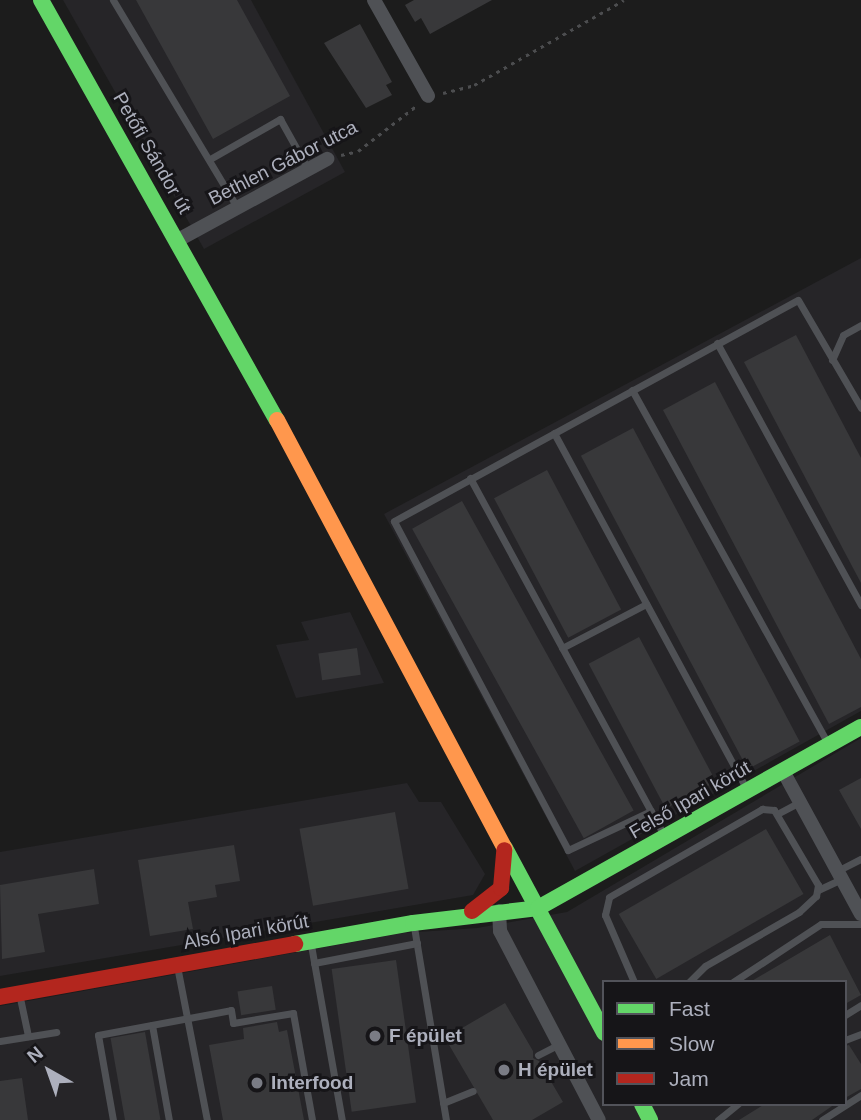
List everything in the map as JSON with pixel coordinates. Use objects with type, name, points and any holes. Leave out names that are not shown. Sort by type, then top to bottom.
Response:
[{"type":"main road","name":"Petőfi Sándor út","points":[[41,0],[226,327],[602,1029]]},
{"type":"main road","name":"Felső Ipari körút","points":[[538,908],[861,727]]},
{"type":"main road","points":[[465,914],[491,900],[501,888],[504,845]]},
{"type":"main road","name":"Alsó Ipari körút","points":[[0,997],[465,914],[538,908]]},
{"type":"street","points":[[374,0],[428,96]]},
{"type":"street","name":"Bethlen Gábor utca","points":[[178,240],[327,159]]},
{"type":"street","points":[[783,771],[861,914]]},
{"type":"street","points":[[499,911],[499,931],[599,1120]]},
{"type":"lane","points":[[113,0],[237,207]]},
{"type":"lane","points":[[210,159],[280,119],[308,169]]},
{"type":"lane","points":[[651,811],[568,850],[394,521],[798,300],[861,408]]},
{"type":"lane","points":[[832,360],[843,335],[861,325]]},
{"type":"lane","points":[[717,343],[861,605]]},
{"type":"lane","points":[[632,390],[829,745]]},
{"type":"lane","points":[[554,433],[747,791]]},
{"type":"lane","points":[[470,478],[666,838]]},
{"type":"lane","points":[[562,648],[646,604]]},
{"type":"lane","points":[[777,814],[800,802]]},
{"type":"lane","points":[[633,980],[605,915],[609,898],[762,809],[777,814],[818,890]]},
{"type":"lane","points":[[691,980],[705,966],[799,912],[818,890],[861,859]]},
{"type":"lane","points":[[413,923],[446,1120]]},
{"type":"lane","points":[[736,980],[821,924],[861,924]]},
{"type":"lane","points":[[311,941],[342,1120]]},
{"type":"lane","points":[[314,963],[417,943]]},
{"type":"lane","points":[[177,966],[207,1120]]},
{"type":"lane","points":[[19,994],[28,1037]]},
{"type":"lane","points":[[113,1120],[97,1035],[231,1010],[233,1023],[293,1013],[312,1120]]},
{"type":"lane","points":[[152,1025],[169,1120]]},
{"type":"lane","points":[[0,1041],[56,1032]]},
{"type":"lane","points":[[538,1055],[560,1044]]},
{"type":"lane","points":[[443,1103],[473,1091]]},
{"type":"lane","points":[[718,1120],[736,1106]]},
{"type":"lane","points":[[822,1120],[845,1106]]},
{"type":"path","name":"Bethlen Gábor utca","points":[[327,159],[358,151],[428,96],[474,85],[624,0]]},
{"type":"shaded area","points":[[63,0],[251,0],[345,172],[204,249]]},
{"type":"shaded area","points":[[861,258],[861,711],[575,871],[384,514]]},
{"type":"shaded area","points":[[350,612],[384,683],[296,698],[276,645],[309,640],[301,622]]},
{"type":"shaded area","points":[[861,738],[861,1120],[0,1120],[0,1006],[403,933],[477,928],[567,912]]},
{"type":"shaded area","points":[[407,783],[419,802],[441,802],[485,874],[473,895],[0,976],[0,852]]},
{"type":"building","points":[[136,0],[237,0],[290,96],[213,139]]},
{"type":"building","points":[[414,0],[492,0],[430,34],[421,18],[415,22],[405,5]]},
{"type":"building","points":[[360,24],[392,82],[386,85],[392,95],[366,108],[324,43]]},
{"type":"building","points":[[796,335],[861,458],[861,583],[744,362]]},
{"type":"building","points":[[715,382],[861,659],[861,707],[829,724],[663,410]]},
{"type":"building","points":[[633,428],[800,741],[748,769],[581,456]]},
{"type":"building","points":[[547,470],[621,610],[568,638],[494,498]]},
{"type":"building","points":[[462,501],[634,811],[584,838],[412,529]]},
{"type":"building","points":[[639,637],[716,782],[666,809],[589,664]]},
{"type":"building","points":[[357,648],[361,675],[322,680],[318,653]]},
{"type":"building","points":[[861,778],[861,829],[839,790]]},
{"type":"building","points":[[395,812],[409,889],[313,906],[299,829]]},
{"type":"building","points":[[766,829],[804,894],[656,979],[619,914]]},
{"type":"building","points":[[234,845],[240,881],[215,885],[217,897],[188,902],[193,929],[150,936],[138,860]]},
{"type":"building","points":[[94,869],[99,904],[38,914],[45,952],[2,959],[0,885]]},
{"type":"building","points":[[830,935],[861,995],[847,1003],[847,980],[753,980]]},
{"type":"building","name":"F épület","points":[[396,960],[416,1103],[352,1112],[332,969]]},
{"type":"building","points":[[272,986],[276,1010],[241,1015],[237,991]]},
{"type":"building","name":"H épület","points":[[505,1003],[533,1051],[533,1058],[539,1061],[563,1102],[532,1120],[493,1120],[445,1038]]},
{"type":"building","name":"Interfood","points":[[277,1022],[279,1032],[287,1030],[304,1120],[223,1120],[209,1045],[244,1039],[243,1028]]},
{"type":"building","points":[[145,1032],[160,1120],[125,1120],[111,1038]]},
{"type":"building","points":[[847,1046],[861,1064],[861,1089],[847,1097]]},
{"type":"building","points":[[22,1078],[28,1120],[0,1120],[0,1081]]},
{"type":"building","points":[[762,1106],[832,1106],[812,1120],[739,1120]]},
{"type":"traffic: fast","points":[[41,0],[277,420]]},
{"type":"traffic: fast","points":[[295,944],[413,923],[538,908],[861,727]]},
{"type":"traffic: fast","points":[[505,848],[602,1029]]},
{"type":"traffic: fast","points":[[643,1106],[650,1120]]},
{"type":"traffic: slow","points":[[277,420],[505,848]]},
{"type":"traffic: jam","points":[[472,911],[501,888],[504,850]]},
{"type":"traffic: jam","points":[[0,997],[295,944]]},
{"type":"place","name":"F épület","points":[[375,1036]]},
{"type":"place","name":"H épület","points":[[504,1070]]},
{"type":"place","name":"Interfood","points":[[257,1083]]}]
